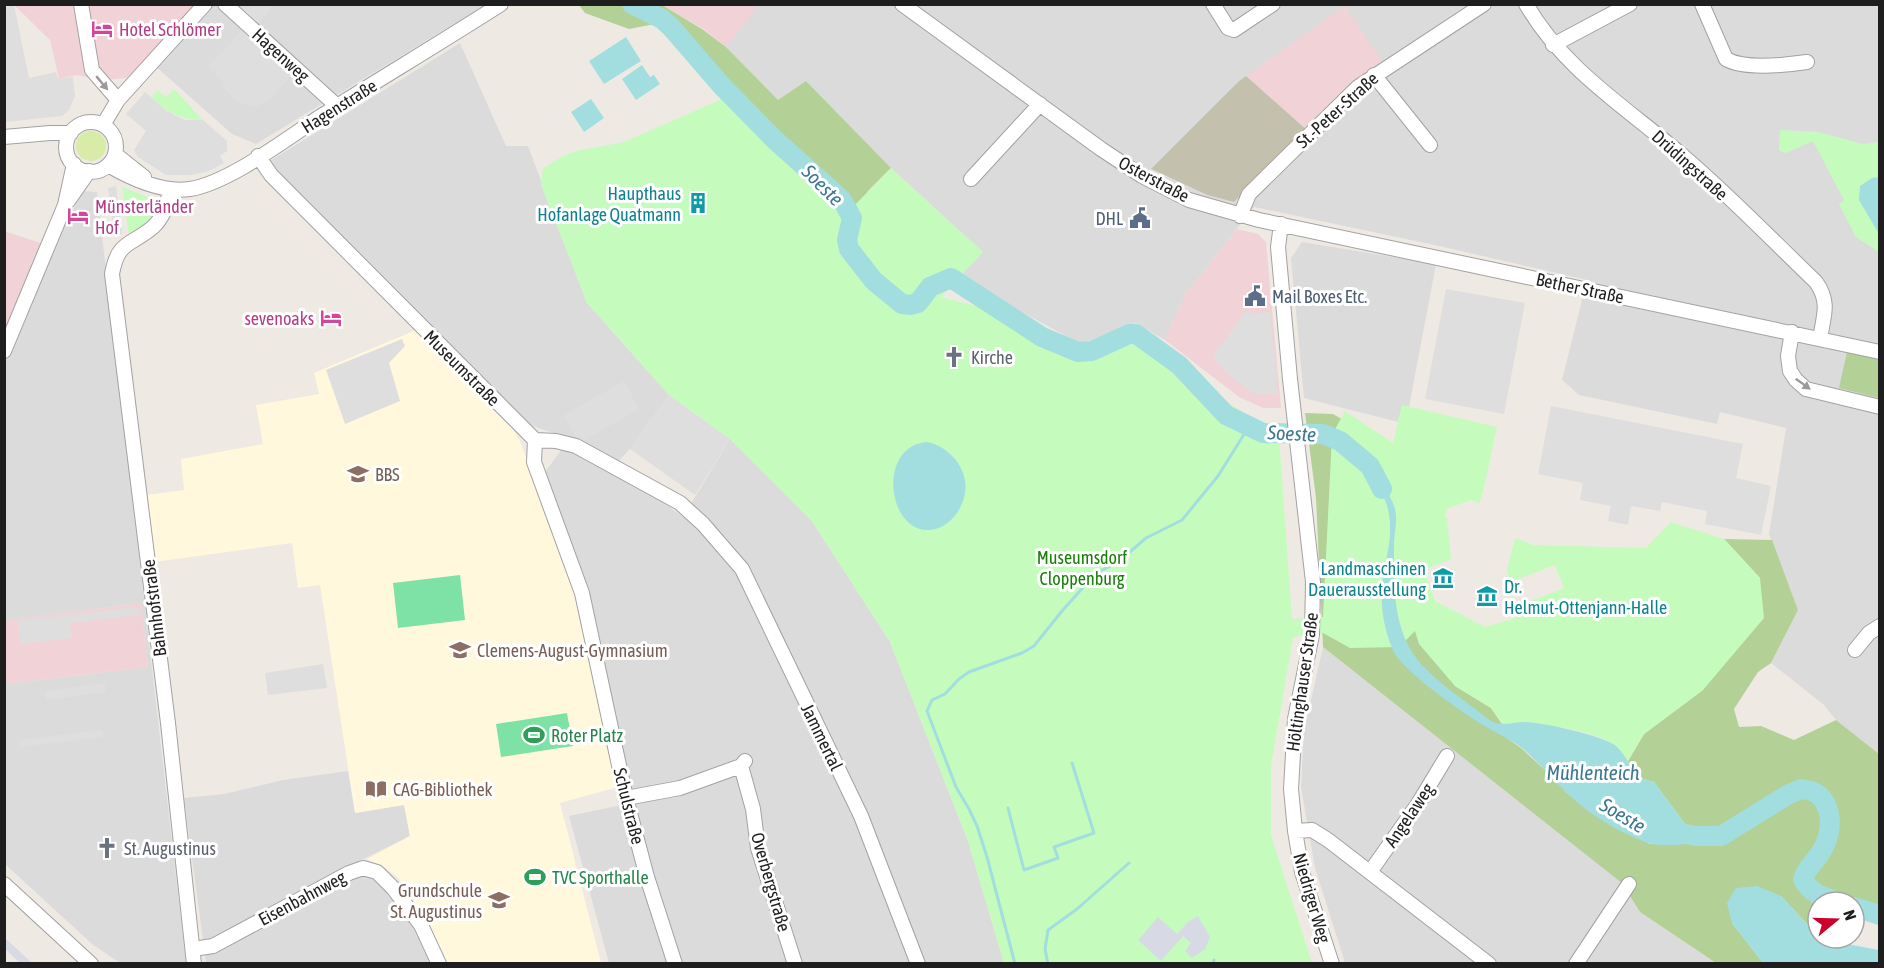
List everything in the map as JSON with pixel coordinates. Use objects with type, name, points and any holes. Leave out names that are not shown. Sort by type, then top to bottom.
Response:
[{"type":"street","points":[[81,4],[92,70],[118,100]]},
{"type":"street","points":[[103,125],[118,100],[205,4]]},
{"type":"street","name":"Hagenweg","points":[[225,4],[337,106]]},
{"type":"street","name":"Hagenstraße","points":[[112,160],[124,174],[170,189],[189,189],[211,183],[501,4]]},
{"type":"street","name":"Osterstraße","points":[[902,4],[1101,149],[1151,181],[1189,200],[1240,216],[1281,224]]},
{"type":"street","points":[[1213,4],[1228,28],[1234,30],[1273,4]]},
{"type":"street","name":"St.-Peter-Straße","points":[[1240,216],[1249,194],[1358,87],[1484,4]]},
{"type":"street","name":"Drüdingstraße","points":[[1526,4],[1538,26],[1553,45],[1583,75],[1686,158],[1816,282],[1825,300],[1820,338]]},
{"type":"street","points":[[1553,45],[1630,4]]},
{"type":"street","points":[[1702,4],[1726,59],[1735,64],[1788,65],[1807,62]]},
{"type":"street","points":[[1374,75],[1430,145]]},
{"type":"street","points":[[971,179],[1040,104]]},
{"type":"street","points":[[92,122],[103,125],[113,134],[116,142],[112,160],[98,170],[81,169],[69,158],[69,139],[84,123],[92,122]]},
{"type":"street","points":[[4,137],[33,135],[69,139]]},
{"type":"street","name":"Museumstraße","points":[[258,156],[271,175],[535,440]]},
{"type":"street","points":[[4,351],[65,205],[74,164]]},
{"type":"street","points":[[65,205],[89,171]]},
{"type":"street","name":"Bahnhofstraße","points":[[170,189],[168,202],[161,218],[152,228],[129,242],[117,254],[112,274],[168,723],[194,956]]},
{"type":"street","name":"Bether Straße","points":[[1281,224],[1880,352]]},
{"type":"street","name":"Höltinghauser Straße","points":[[1281,224],[1278,247],[1313,582],[1312,635],[1296,719],[1293,752],[1291,789],[1295,831]]},
{"type":"street","points":[[1792,332],[1788,356],[1790,371],[1806,389],[1880,408]]},
{"type":"street","name":"Jammertal","points":[[535,440],[556,441],[576,446],[680,502],[703,524],[742,569],[861,816],[918,963]]},
{"type":"street","name":"Schulstraße","points":[[535,440],[534,462],[582,593],[626,798],[647,877],[675,963]]},
{"type":"street","points":[[1855,650],[1869,633],[1880,626]]},
{"type":"street","name":"Angelaweg","points":[[1370,872],[1418,804],[1447,756]]},
{"type":"street","name":"Overbergstraße","points":[[626,798],[680,788],[743,763],[753,809],[758,848],[795,963]]},
{"type":"street","points":[[1295,831],[1312,830],[1489,963]]},
{"type":"street","name":"Niedriger Weg","points":[[1295,831],[1302,872],[1332,963]]},
{"type":"street","name":"Eisenbahnweg","points":[[194,956],[349,873],[363,868],[377,872],[393,888],[421,925],[439,963]]},
{"type":"street","points":[[4,884],[92,963]]},
{"type":"street","points":[[1576,963],[1629,884]]},
{"type":"shaded area","points":[[759,4],[1879,5],[1879,754],[1836,720],[1824,705],[1771,663],[1798,610],[1769,534],[1786,428],[1720,412],[1717,424],[1579,395],[1562,380],[1587,280],[1254,207],[1185,295],[1165,340],[1136,323],[1081,344],[958,278],[982,252],[891,168],[806,81],[778,101],[726,47]],"holes":[[[1345,7],[1379,65],[1356,80],[1315,124],[1234,202],[1207,195],[1151,170],[1238,82]]]},
{"type":"shaded area","points":[[14,5],[197,5],[127,78],[103,80],[77,75],[59,79],[50,40]]},
{"type":"shaded area","points":[[14,5],[29,78],[56,72],[58,79],[73,77],[75,96],[69,110],[62,116],[5,122],[5,7]]},
{"type":"shaded area","points":[[209,5],[485,5],[256,144],[232,134],[154,65]]},
{"type":"shaded area","points":[[231,5],[274,5],[256,26]]},
{"type":"shaded area","points":[[662,5],[759,5],[726,47],[702,28]]},
{"type":"shaded area","points":[[1345,6],[1381,60],[1379,65],[1356,80],[1308,131],[1246,76]]},
{"type":"shaded area","points":[[244,28],[294,73],[275,93],[276,95],[256,107],[238,102],[221,86],[224,82],[208,67]]},
{"type":"shaded area","points":[[460,43],[506,146],[528,146],[587,303],[669,395],[618,462],[574,440],[524,423],[275,172],[270,161]]},
{"type":"shaded area","points":[[1246,76],[1308,131],[1234,202],[1207,195],[1151,169],[1238,82]]},
{"type":"shaded area","points":[[145,92],[167,111],[185,120],[203,120],[227,141],[227,151],[220,156],[224,163],[209,171],[192,175],[166,175],[138,157],[134,150],[146,131],[126,114]]},
{"type":"shaded area","points":[[116,186],[122,234],[114,235],[108,188]]},
{"type":"shaded area","points":[[83,191],[97,192],[186,963],[120,963],[92,944],[5,864],[5,684],[148,667],[141,603],[5,621],[4,325],[17,330],[53,247]]},
{"type":"shaded area","points":[[1237,229],[1258,234],[1266,242],[1281,408],[1263,408],[1239,397],[1165,340],[1185,295]]},
{"type":"shaded area","points":[[4,231],[53,247],[18,330],[5,325]]},
{"type":"shaded area","points":[[1302,242],[1436,264],[1409,407],[1402,406],[1398,422],[1304,398],[1291,258]]},
{"type":"shaded area","points":[[1446,289],[1525,303],[1504,414],[1425,399]]},
{"type":"shaded area","points":[[1247,310],[1253,314],[1270,312],[1278,393],[1254,394],[1225,372],[1213,356]]},
{"type":"shaded area","points":[[416,330],[507,420],[519,439],[579,595],[618,787],[560,803],[601,963],[448,963],[428,921],[399,879],[386,868],[367,859],[410,836],[404,805],[355,813],[320,585],[298,588],[292,543],[154,562],[146,495],[184,490],[181,459],[263,444],[256,405],[319,394],[314,373]]},
{"type":"shaded area","points":[[402,339],[405,346],[389,363],[400,401],[345,424],[326,370]]},
{"type":"shaded area","points":[[624,381],[639,409],[579,443],[564,415]]},
{"type":"shaded area","points":[[669,395],[730,439],[695,495],[630,449]]},
{"type":"shaded area","points":[[1551,406],[1743,444],[1736,478],[1771,486],[1761,535],[1705,524],[1707,511],[1662,502],[1660,511],[1631,506],[1628,525],[1608,521],[1611,506],[1580,500],[1583,483],[1538,474]]},
{"type":"shaded area","points":[[730,439],[812,521],[890,642],[968,841],[1004,963],[609,963],[569,816],[631,803],[543,475],[565,445],[659,499],[683,517]]},
{"type":"shaded area","points":[[141,603],[148,667],[5,684],[4,621]]},
{"type":"shaded area","points":[[138,607],[139,615],[70,623],[72,638],[21,644],[18,621]]},
{"type":"shaded area","points":[[1323,647],[1623,883],[1640,912],[1716,963],[1345,963],[1315,868],[1301,787],[1304,731]]},
{"type":"shaded area","points":[[323,664],[327,688],[268,695],[265,673]]},
{"type":"shaded area","points":[[105,683],[106,692],[46,700],[45,691]]},
{"type":"shaded area","points":[[102,730],[103,737],[20,747],[19,740]]},
{"type":"shaded area","points":[[348,771],[355,813],[404,805],[410,836],[347,867],[375,875],[417,927],[434,963],[206,963],[184,798],[224,794],[283,780]]},
{"type":"shaded area","points":[[1198,916],[1210,937],[1205,949],[1192,958],[1185,951],[1191,943],[1183,936],[1161,961],[1138,940],[1158,917],[1177,934],[1188,922]]},
{"type":"shaded area","points":[[5,938],[32,963],[20,963],[5,949]]},
{"type":"green space","points":[[579,5],[662,5],[702,29],[726,47],[778,100],[806,81],[891,168],[868,191],[857,247],[845,215],[722,99],[655,24],[629,29],[585,13]]},
{"type":"green space","points":[[174,89],[203,120],[175,114],[151,97],[157,90],[166,97]]},
{"type":"green space","name":"Museumsdorf Cloppenburg","points":[[722,99],[845,215],[891,168],[983,252],[941,297],[988,309],[1033,339],[1089,362],[1135,341],[1279,436],[1292,619],[1323,617],[1332,435],[1345,411],[1393,443],[1402,405],[1497,427],[1479,503],[1472,500],[1448,508],[1444,517],[1447,518],[1451,559],[1424,570],[1435,601],[1485,627],[1518,617],[1516,607],[1564,588],[1555,565],[1510,582],[1507,570],[1515,538],[1534,545],[1646,548],[1671,522],[1724,539],[1760,578],[1764,618],[1703,690],[1644,734],[1628,761],[1612,743],[1588,733],[1543,725],[1502,724],[1491,708],[1455,686],[1419,644],[1415,631],[1399,647],[1350,648],[1323,633],[1293,637],[1271,766],[1271,835],[1312,963],[1004,963],[968,841],[890,642],[812,521],[730,439],[669,395],[587,303],[541,185],[543,168],[565,155],[624,142]]},
{"type":"green space","points":[[1780,130],[1818,132],[1863,144],[1879,142],[1879,252],[1856,237],[1839,204],[1844,200],[1813,141],[1786,153],[1779,150]]},
{"type":"green space","points":[[91,131],[97,132],[105,140],[105,152],[97,160],[91,161],[85,160],[77,152],[76,146],[77,140],[85,132]]},
{"type":"green space","points":[[122,187],[160,203],[152,222],[129,236]]},
{"type":"green space","points":[[1847,352],[1879,359],[1879,398],[1839,388]]},
{"type":"green space","points":[[1305,413],[1333,414],[1374,438],[1455,686],[1491,708],[1502,724],[1498,732],[1521,748],[1567,793],[1594,814],[1650,844],[1719,832],[1685,824],[1654,782],[1637,777],[1628,761],[1644,734],[1703,690],[1760,578],[1724,539],[1772,540],[1798,610],[1771,663],[1758,672],[1734,709],[1739,727],[1761,726],[1794,740],[1836,720],[1879,754],[1879,925],[1866,920],[1866,890],[1806,890],[1806,923],[1781,896],[1732,923],[1763,963],[1716,963],[1640,912],[1622,883],[1323,647],[1316,498]]},
{"type":"green space","points":[[460,575],[465,620],[398,628],[393,583]]},
{"type":"green space","name":"Roter Platz","points":[[567,713],[573,746],[501,757],[496,724]]},
{"type":"water","points":[[626,37],[641,61],[604,84],[589,61]]},
{"type":"water","points":[[642,65],[650,77],[654,75],[660,84],[636,100],[622,79]]},
{"type":"water","points":[[591,99],[604,118],[584,132],[571,112]]},
{"type":"water","points":[[1880,177],[1879,234],[1859,200],[1860,186],[1872,178]]},
{"type":"water","points":[[926,442],[938,446],[953,457],[961,467],[965,482],[963,501],[954,517],[939,528],[930,530],[915,527],[904,518],[897,505],[894,489],[894,473],[900,458],[910,447]]},
{"type":"water","name":"Mühlenteich","points":[[1370,466],[1381,481],[1395,509],[1394,577],[1397,608],[1405,638],[1422,665],[1434,677],[1493,722],[1545,724],[1583,733],[1613,744],[1623,754],[1637,777],[1654,782],[1685,824],[1719,832],[1720,840],[1655,844],[1637,839],[1616,828],[1575,801],[1522,748],[1462,711],[1398,658],[1389,641],[1382,611],[1384,570],[1390,531],[1388,510]]},
{"type":"water","points":[[1757,886],[1781,896],[1806,923],[1806,950],[1866,950],[1866,948],[1879,950],[1879,963],[1763,963],[1732,923],[1727,903],[1736,888]]},
{"type":"waterway","name":"Soeste","points":[[632,4],[662,19],[671,27],[721,85],[775,140],[842,200],[852,218],[847,240],[849,249],[874,281],[902,304],[918,303],[930,287],[951,278],[1042,337],[1078,352],[1092,351],[1129,334],[1136,334],[1179,365],[1226,415],[1263,433],[1323,434],[1340,441],[1370,466],[1382,489]]},
{"type":"waterway","points":[[1015,964],[977,826],[956,787],[927,711],[932,700],[945,694],[969,672],[1022,653],[1034,646],[1096,573],[1117,563],[1146,538],[1182,520],[1218,476],[1248,428]]},
{"type":"waterway","points":[[1008,808],[1024,870],[1058,858],[1054,847],[1094,833],[1072,763]]},
{"type":"waterway","name":"Soeste","points":[[1694,836],[1721,836],[1789,794],[1801,789],[1811,791],[1824,801],[1830,823],[1825,845],[1803,879],[1812,890]]},
{"type":"waterway","points":[[1048,964],[1045,949],[1048,930],[1077,909],[1129,863]]},
{"type":"waterway","name":"Soeste","points":[[1866,911],[1880,915]]},
{"type":"waterway","points":[[1213,964],[1214,960]]},
{"type":"place","name":"Hotel Schlömer","points":[[102,29]]},
{"type":"place","name":"Haupthaus Hofanlage Quatmann","points":[[698,203]]},
{"type":"place","name":"Münsterländer Hof","points":[[78,216]]},
{"type":"place","name":"DHL","points":[[1140,218]]},
{"type":"place","name":"Mail Boxes Etc.","points":[[1255,296]]},
{"type":"place","name":"sevenoaks","points":[[331,318]]},
{"type":"place","name":"Kirche","points":[[954,357]]},
{"type":"place","name":"BBS","points":[[358,474]]},
{"type":"place","name":"Landmaschinen Dauerausstellung","points":[[1443,578]]},
{"type":"place","name":"Dr. Helmut-Ottenjann-Halle","points":[[1487,596]]},
{"type":"place","name":"Clemens-August-Gymnasium","points":[[460,650]]},
{"type":"place","name":"Roter Platz","points":[[534,735]]},
{"type":"place","name":"CAG-Bibliothek","points":[[376,789]]},
{"type":"place","name":"St. Augustinus","points":[[107,848]]},
{"type":"place","name":"TVC Sporthalle","points":[[535,877]]},
{"type":"place","name":"Grundschule St. Augustinus","points":[[499,900]]}]
